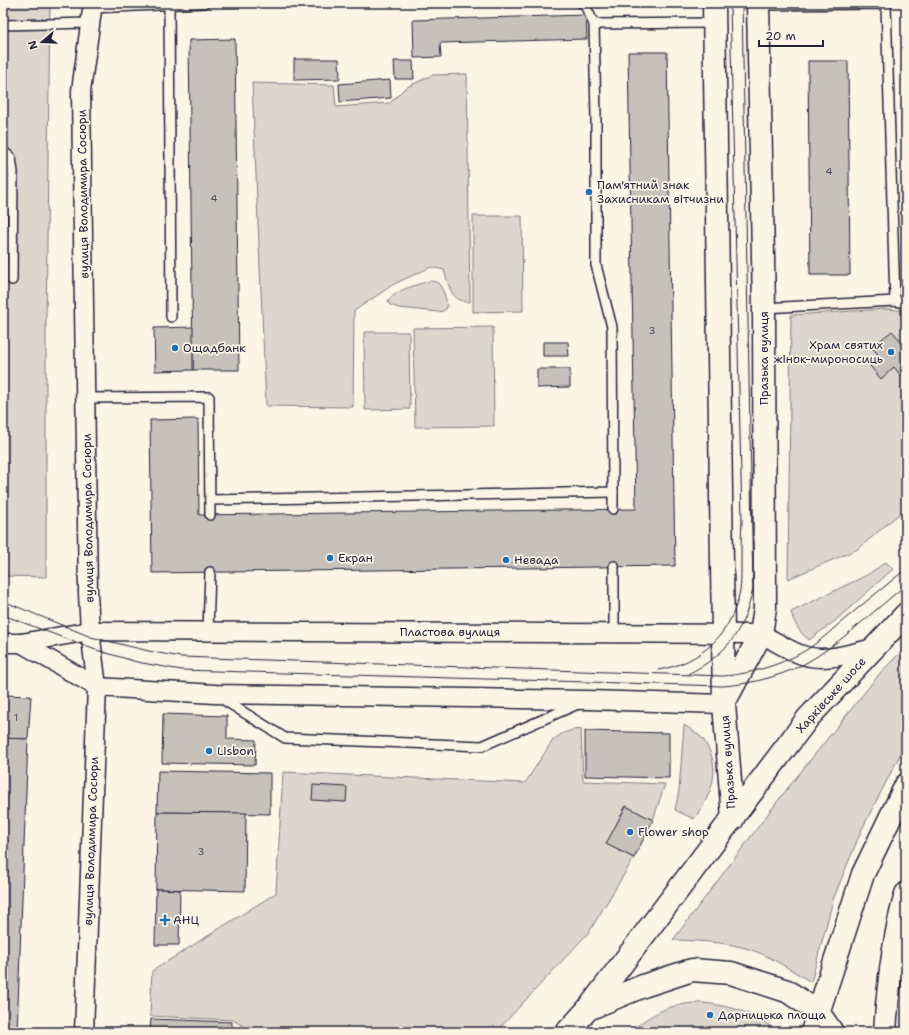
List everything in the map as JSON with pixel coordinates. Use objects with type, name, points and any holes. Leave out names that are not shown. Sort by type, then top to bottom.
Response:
[{"type":"main road","name":"Празька вулиця","points":[[724,704],[761,634],[765,608],[764,308],[758,4]]},
{"type":"main road","name":"Празька вулиця","points":[[714,13],[722,634],[724,704],[733,819]]},
{"type":"main road","name":"Харківське шосе","points":[[733,819],[808,718],[906,614]]},
{"type":"main road","points":[[816,1025],[863,874],[906,785]]},
{"type":"main road","points":[[567,1032],[588,1009],[733,819]]},
{"type":"main road","points":[[885,1032],[886,1006],[895,944],[906,894]]},
{"type":"main road","points":[[588,1009],[644,986],[692,970],[731,973],[787,991],[816,1025],[832,1032]]},
{"type":"street","name":"вулиця Володимира Сосюри","points":[[84,1032],[97,687],[90,631],[81,91],[91,11]]},
{"type":"street","name":"Пластова вулиця","points":[[3,642],[21,643],[90,631],[761,634],[798,654],[815,658],[837,657],[873,648]]},
{"type":"street","name":"Пластова вулиця","points":[[21,643],[97,687],[215,694],[587,700],[724,704]]},
{"type":"lane","points":[[3,25],[91,11],[169,4],[204,3]]},
{"type":"lane","points":[[582,3],[594,24],[596,117],[596,265],[612,327],[613,509]]},
{"type":"lane","points":[[169,4],[171,317]]},
{"type":"lane","points":[[758,4],[886,4],[895,301]]},
{"type":"lane","points":[[594,24],[714,13]]},
{"type":"lane","points":[[3,151],[11,158],[13,172],[12,280]]},
{"type":"lane","points":[[764,308],[895,301],[906,303]]},
{"type":"lane","points":[[86,398],[209,397],[210,515]]},
{"type":"lane","points":[[210,500],[613,492]]},
{"type":"lane","points":[[614,566],[614,633]]},
{"type":"lane","points":[[208,631],[210,572]]},
{"type":"lane","points":[[215,694],[285,738],[482,746],[587,700]]},
{"type":"shaded area","points":[[3,3],[50,3],[46,321],[46,577],[3,576]]},
{"type":"shaded area","points":[[903,24],[906,24],[906,272],[905,169]]},
{"type":"shaded area","points":[[467,74],[470,302],[459,299],[455,296],[449,287],[444,270],[431,267],[394,284],[354,311],[353,407],[266,406],[252,83],[334,85],[336,107],[390,103],[405,88],[432,75]]},
{"type":"shaded area","points":[[473,216],[522,216],[523,311],[473,312]]},
{"type":"shaded area","points":[[430,281],[437,282],[443,290],[447,308],[443,311],[438,312],[399,308],[390,305],[388,301],[401,290]]},
{"type":"shaded area","points":[[886,309],[906,311],[906,508],[858,549],[788,579],[791,315]]},
{"type":"shaded area","points":[[493,327],[494,426],[415,427],[413,328]]},
{"type":"shaded area","points":[[364,332],[409,332],[410,409],[365,410]]},
{"type":"shaded area","points":[[886,562],[893,569],[835,621],[809,640],[802,634],[795,624],[791,612],[867,575]]},
{"type":"shaded area","points":[[906,647],[906,743],[862,829],[834,897],[811,982],[775,960],[752,950],[719,943],[673,940],[783,794],[881,672]]},
{"type":"shaded area","points":[[684,725],[698,734],[703,740],[707,746],[714,765],[714,775],[709,793],[694,819],[675,810],[679,791]]},
{"type":"shaded area","points":[[581,729],[583,781],[665,784],[653,820],[625,807],[607,844],[634,858],[589,932],[496,1032],[253,1032],[233,1020],[150,1016],[152,971],[276,893],[283,772],[525,783],[553,740],[563,733]]},
{"type":"shaded area","points":[[704,1003],[733,1008],[752,1015],[769,1025],[777,1032],[629,1032],[662,1010],[677,1005]]},
{"type":"building","points":[[586,15],[587,39],[440,43],[441,57],[414,58],[413,20]]},
{"type":"building","points":[[235,39],[239,370],[193,370],[189,40]]},
{"type":"building","points":[[628,52],[667,52],[675,566],[152,573],[150,420],[198,419],[199,515],[636,509]]},
{"type":"building","points":[[294,59],[339,59],[340,79],[294,80]]},
{"type":"building","points":[[394,61],[413,61],[414,79],[395,79]]},
{"type":"building","points":[[808,61],[848,61],[850,275],[810,275]]},
{"type":"building","points":[[390,80],[391,98],[340,102],[339,84]]},
{"type":"building","points":[[193,327],[193,370],[155,371],[154,328]]},
{"type":"building","name":"Храм святих жінок-мироносиць","points":[[892,331],[901,341],[906,337],[906,374],[902,377],[894,367],[881,379],[870,366],[880,357],[872,347]]},
{"type":"building","points":[[543,342],[568,342],[569,356],[543,356]]},
{"type":"building","points":[[537,369],[570,369],[570,387],[537,388]]},
{"type":"building","points":[[3,695],[31,696],[28,739],[3,738]]},
{"type":"building","name":"Lisbon","points":[[163,714],[227,716],[227,739],[256,740],[255,765],[162,763]]},
{"type":"building","points":[[585,731],[669,733],[669,778],[585,776]]},
{"type":"building","points":[[3,738],[28,739],[17,1032],[3,1032]]},
{"type":"building","points":[[158,771],[270,773],[270,814],[157,812]]},
{"type":"building","points":[[313,785],[347,787],[346,802],[312,800]]},
{"type":"building","name":"Flower shop","points":[[626,806],[653,820],[634,858],[606,844]]},
{"type":"building","points":[[157,812],[246,813],[245,891],[156,889]]},
{"type":"building","points":[[156,889],[180,890],[179,945],[155,945]]},
{"type":"building","points":[[151,1019],[232,1022],[232,1032],[150,1032]]},
{"type":"tram line","points":[[658,670],[688,661],[712,644],[722,633],[730,620],[736,606],[740,588],[742,520],[730,3]]},
{"type":"tram line","points":[[688,674],[713,658],[723,650],[731,640],[744,618],[753,589],[742,3]]},
{"type":"tram line","points":[[3,601],[91,637],[181,657],[723,676],[759,670],[783,662],[795,656],[823,638],[906,569]]},
{"type":"tram line","points":[[3,615],[93,649],[137,662],[181,670],[723,686],[747,683],[771,677],[806,663],[839,640],[906,585]]},
{"type":"place","name":"Пам'ятний знак Захисникам вітчизни","points":[[589,192]]},
{"type":"place","name":"Ощадбанк","points":[[175,348]]},
{"type":"place","name":"Храм святих жінок-мироносиць","points":[[891,352]]},
{"type":"place","name":"Екран","points":[[330,558]]},
{"type":"place","name":"Невада","points":[[506,560]]},
{"type":"place","name":"Lisbon","points":[[209,751]]},
{"type":"place","name":"Flower shop","points":[[630,832]]},
{"type":"place","name":"АНЦ","points":[[165,920]]},
{"type":"place","name":"Дарницька площа","points":[[710,1015]]}]
